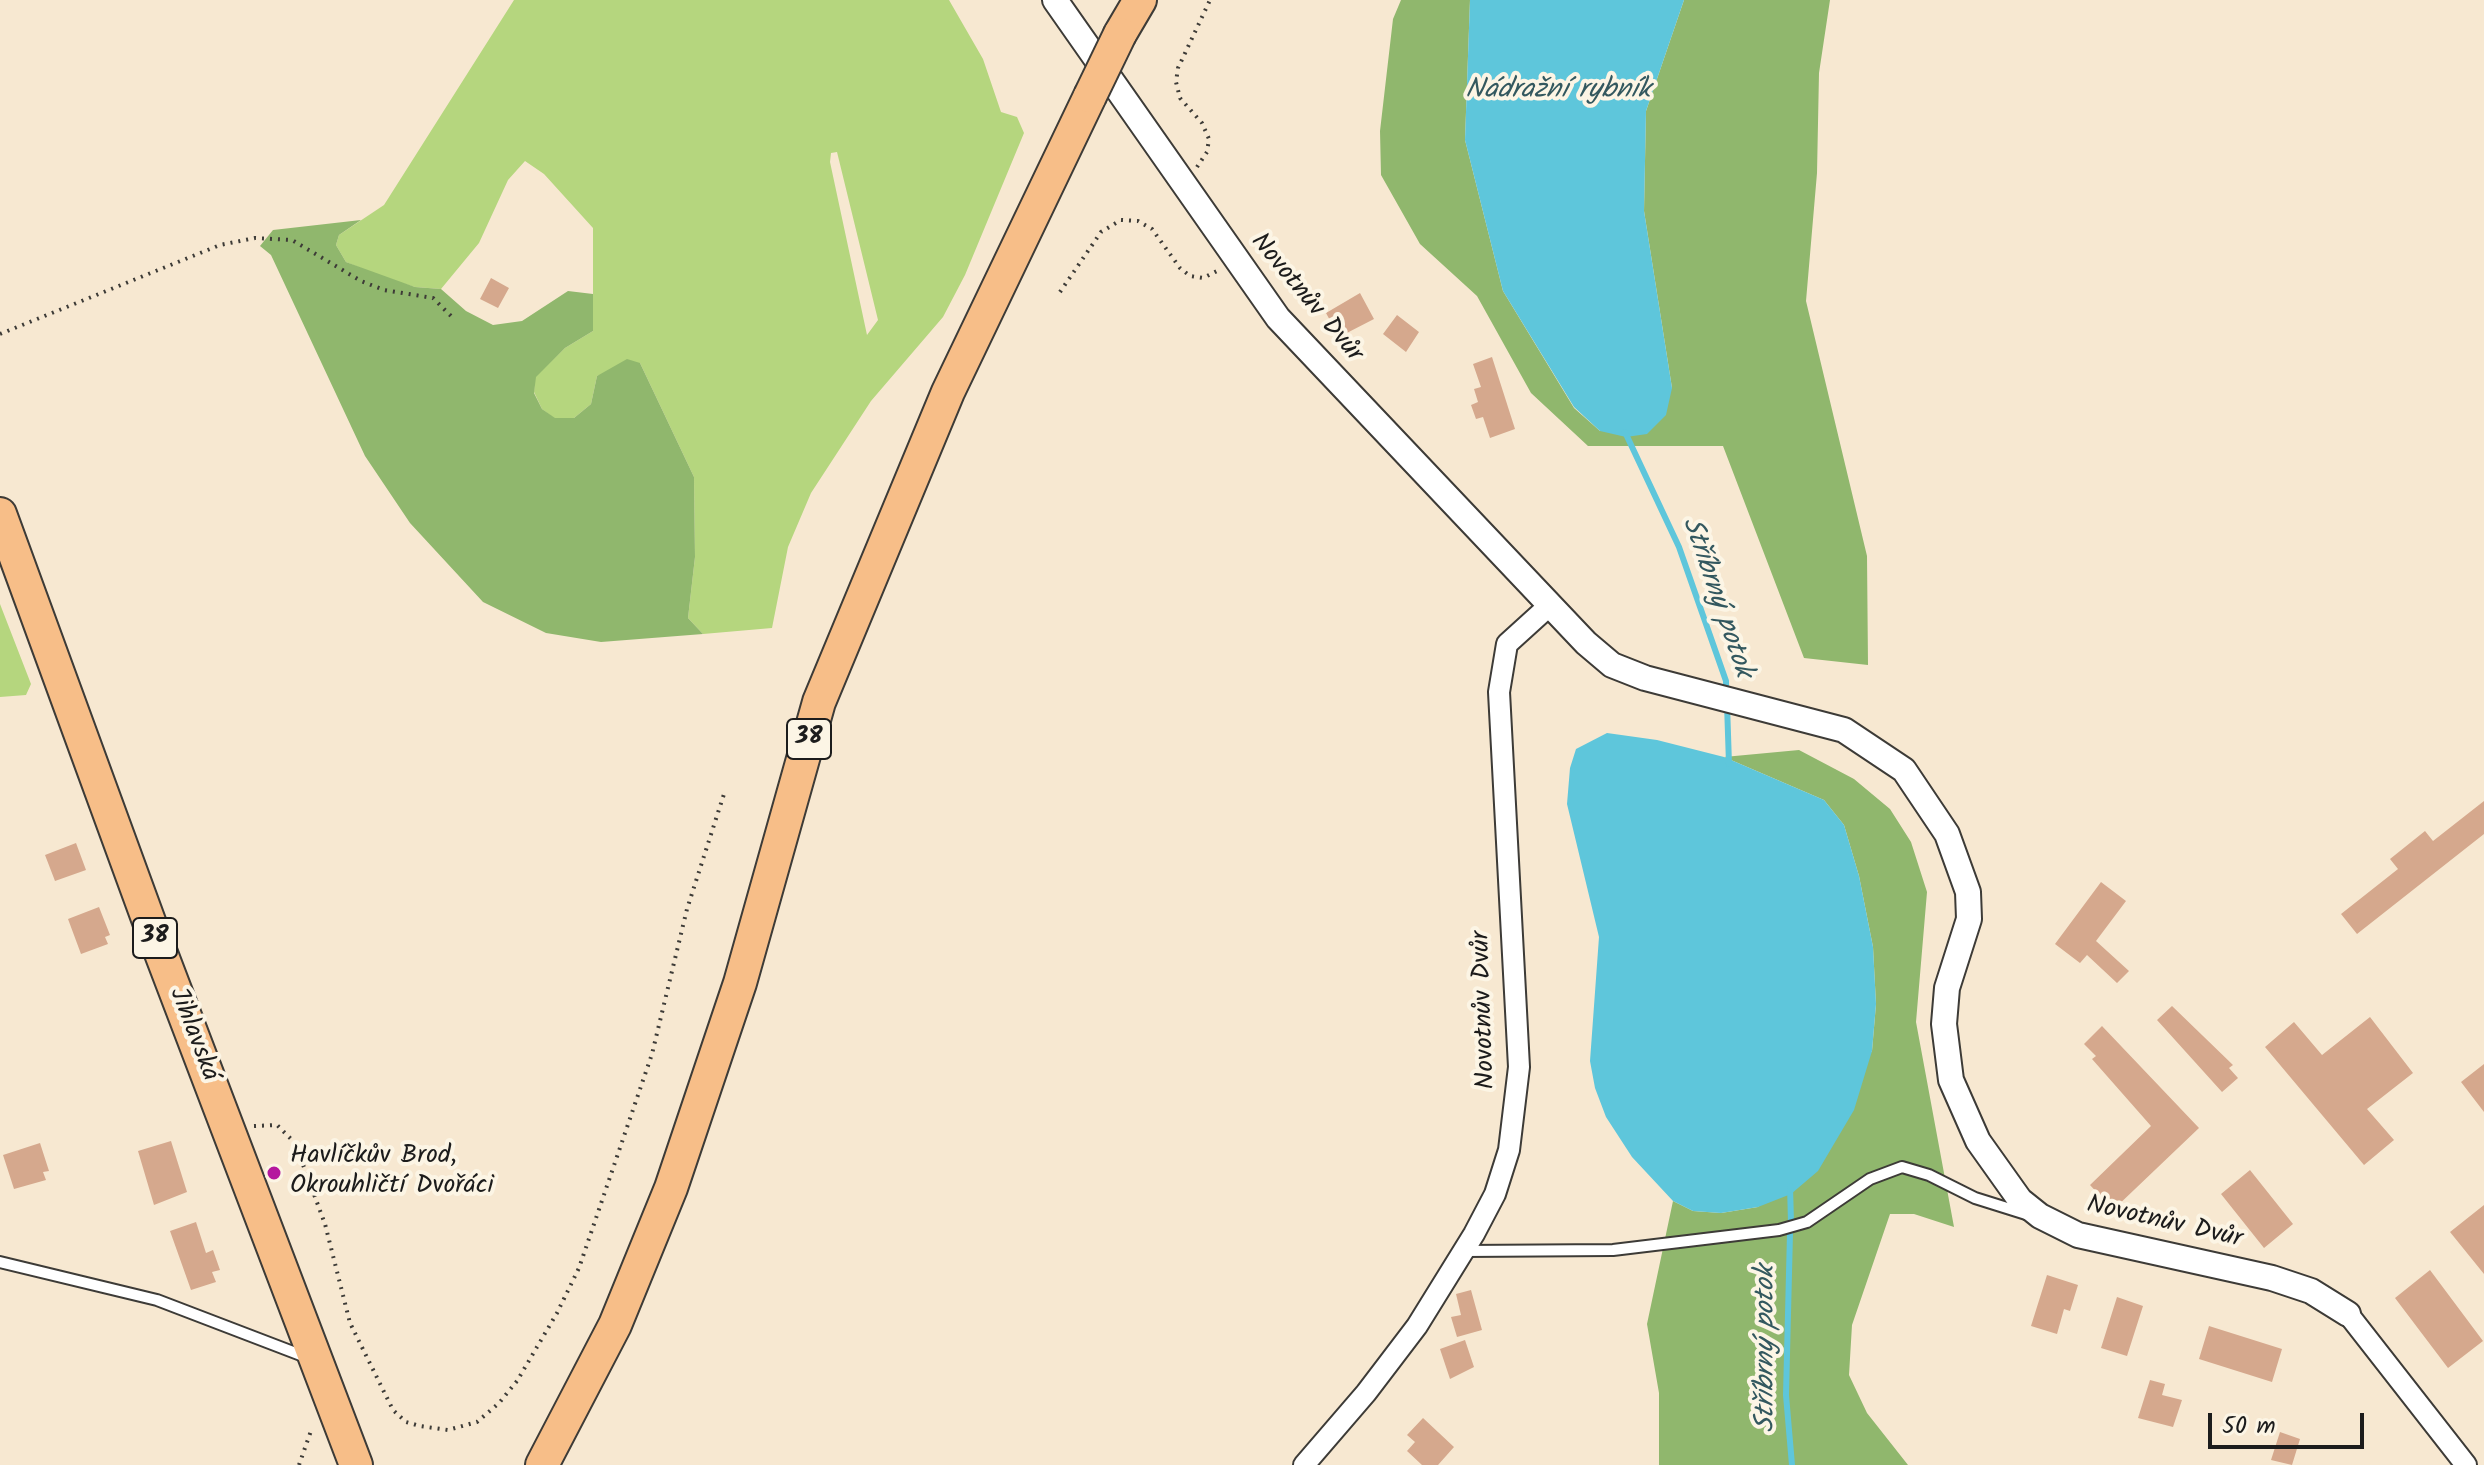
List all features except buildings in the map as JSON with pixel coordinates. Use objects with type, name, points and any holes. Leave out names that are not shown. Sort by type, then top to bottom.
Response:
[{"type":"main road","name":"38","points":[[517,1465],[574,1399],[615,1325],[671,1188],[740,983],[819,702],[948,392],[1120,34],[1140,0]]},
{"type":"main road","name":"Jihlavská","points":[[0,514],[230,1136],[356,1465]]},
{"type":"main road","points":[[542,1465],[574,1399]]},
{"type":"street","name":"Novotnův Dvůr","points":[[1055,0],[1106,70],[1232,258],[1278,318],[1550,605],[1612,665],[1645,678],[1844,730],[1904,770],[1947,834],[1968,892],[1969,919],[1947,988],[1944,1024],[1951,1080],[1978,1141],[2020,1200],[2040,1216],[2078,1235],[2272,1278],[2311,1291],[2348,1314]]},
{"type":"street","name":"Novotnův Dvůr","points":[[1304,1465],[1366,1393],[1417,1326],[1495,1194],[1509,1150],[1519,1067],[1499,692],[1507,644],[1550,605]]},
{"type":"street","points":[[2348,1314],[2466,1465]]},
{"type":"lane","points":[[1464,1251],[1613,1250],[1779,1230],[1807,1222],[1870,1179],[1902,1167],[1929,1175],[2011,1211],[2040,1216]]},
{"type":"lane","points":[[0,1262],[157,1300],[316,1361]]},
{"type":"path","points":[[1181,183],[1204,159],[1209,146],[1207,130],[1180,98],[1176,82],[1178,68],[1210,0]]},
{"type":"path","points":[[1060,292],[1101,232],[1121,220],[1138,221],[1152,229],[1180,268],[1190,276],[1209,276],[1232,258]]},
{"type":"path","points":[[0,334],[220,245],[255,238],[292,240],[361,281],[384,290],[433,298],[452,317]]},
{"type":"path","points":[[230,1136],[267,1123],[291,1135],[325,1224],[350,1323],[393,1410],[406,1422],[420,1426],[448,1430],[477,1422],[499,1403],[517,1381],[579,1268],[652,1054],[687,909],[724,794]]},
{"type":"green space","points":[[514,0],[949,0],[983,59],[1001,112],[1017,117],[1024,133],[965,275],[943,317],[871,401],[811,493],[788,547],[772,628],[703,634],[688,618],[695,557],[694,477],[640,363],[597,376],[591,404],[574,418],[555,419],[542,409],[534,392],[535,377],[565,348],[593,331],[593,228],[544,174],[525,161],[508,180],[479,243],[441,289],[415,287],[346,262],[336,245],[339,235],[384,205]],"holes":[[[837,152],[878,320],[867,335],[830,162],[831,153]]]},
{"type":"green space","points":[[1401,0],[1470,0],[1465,140],[1503,291],[1574,408],[1600,431],[1672,388],[1644,211],[1646,111],[1684,0],[1830,0],[1819,73],[1817,173],[1806,301],[1867,556],[1868,665],[1804,658],[1723,446],[1588,446],[1531,393],[1477,296],[1420,244],[1381,175],[1380,131],[1393,19]]},
{"type":"green space","points":[[361,220],[339,235],[336,245],[346,262],[415,287],[441,289],[466,311],[493,325],[522,321],[568,291],[593,294],[593,331],[565,348],[536,377],[534,393],[542,409],[555,418],[574,418],[591,404],[597,376],[627,359],[640,363],[694,477],[695,557],[688,618],[703,634],[601,642],[546,633],[483,602],[410,523],[365,456],[271,255],[260,246],[273,230]]},
{"type":"green space","points":[[0,604],[31,684],[26,695],[0,697]]},
{"type":"green space","points":[[1799,750],[1854,779],[1890,809],[1911,842],[1927,892],[1916,1022],[1954,1227],[1914,1214],[1890,1214],[1852,1325],[1849,1375],[1867,1413],[1908,1465],[1659,1465],[1659,1393],[1647,1324],[1673,1201],[1693,1211],[1721,1213],[1758,1207],[1872,1051],[1876,1004],[1873,947],[1859,876],[1844,825],[1824,800],[1724,757]]},
{"type":"water","name":"Nádražní rybník","points":[[1470,0],[1684,0],[1646,111],[1644,211],[1672,388],[1666,415],[1647,434],[1626,437],[1600,431],[1574,407],[1503,291],[1465,140]]},
{"type":"water","points":[[1607,733],[1657,740],[1724,757],[1824,800],[1844,825],[1859,876],[1873,947],[1876,1004],[1872,1051],[1854,1110],[1818,1171],[1791,1194],[1758,1207],[1721,1213],[1693,1211],[1673,1201],[1632,1157],[1606,1117],[1595,1088],[1590,1061],[1599,937],[1567,804],[1570,768],[1576,749]]},
{"type":"waterway","name":"Stříbrný potok","points":[[1625,432],[1679,547],[1726,681],[1726,692]]},
{"type":"waterway","name":"Stříbrný potok","points":[[1727,704],[1729,764]]},
{"type":"waterway","name":"Stříbrný potok","points":[[1790,1186],[1791,1222]]},
{"type":"waterway","name":"Stříbrný potok","points":[[1790,1233],[1786,1395],[1792,1465]]},
{"type":"place","name":"Havlíčkův Brod, Okrouhličtí Dvořáci","points":[[274,1173]]}]
